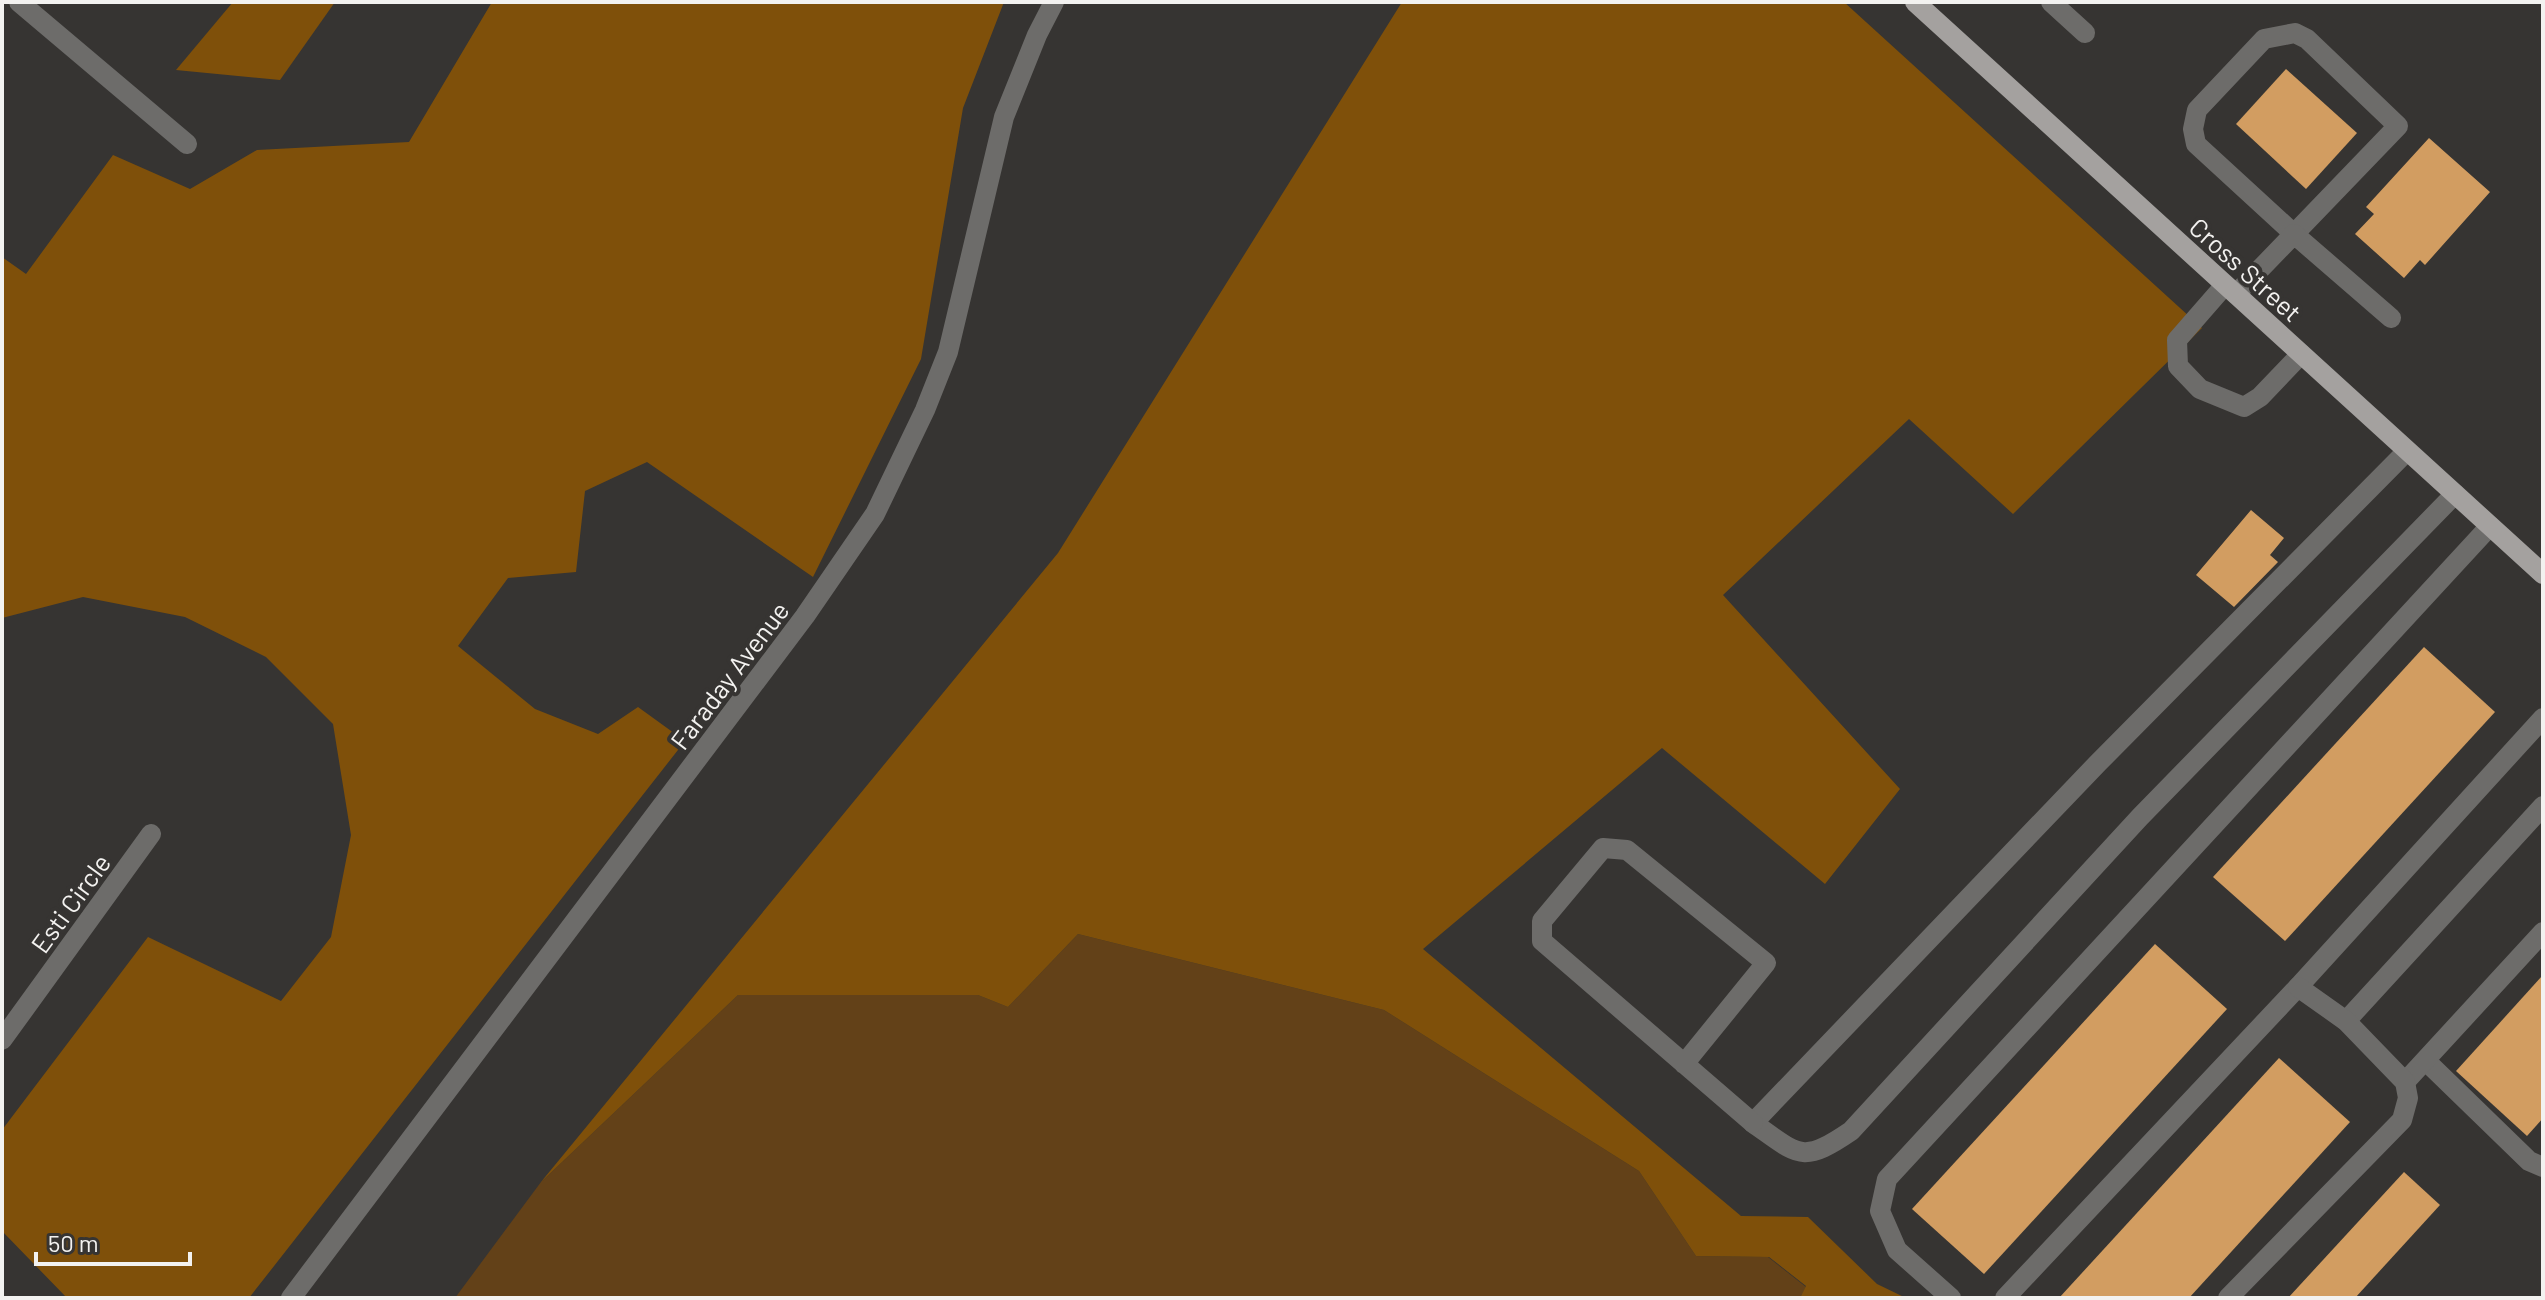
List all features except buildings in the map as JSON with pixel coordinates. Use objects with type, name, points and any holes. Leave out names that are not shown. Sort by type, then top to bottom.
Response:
[{"type":"main road","name":"Cross Street","points":[[1915,2],[2543,574]]},
{"type":"street","points":[[19,2],[187,144]]},
{"type":"street","name":"Faraday Avenue","points":[[291,1298],[788,640],[875,514],[948,352],[1004,117],[1037,35],[1054,2]]},
{"type":"street","points":[[2051,2],[2085,33]]},
{"type":"street","points":[[2301,354],[2260,397],[2244,407],[2200,389],[2178,366],[2177,340],[2294,234],[2398,126],[2307,39],[2295,33],[2264,39],[2197,110],[2193,129],[2196,144],[2294,234],[2391,318]]},
{"type":"street","points":[[1753,1123],[2098,763],[2407,451]]},
{"type":"street","points":[[1684,1064],[1766,963],[1627,850],[1603,848],[1542,921],[1542,941],[1684,1064],[1753,1123],[1796,1153],[1820,1152],[1851,1131],[2140,817],[2455,494]]},
{"type":"street","points":[[1951,1298],[1897,1250],[1880,1211],[1887,1179],[2490,526]]},
{"type":"street","points":[[2005,1298],[2298,987],[2543,718]]},
{"type":"street","points":[[2346,1021],[2543,806]]},
{"type":"street","name":"Esti Circle","points":[[2,1040],[151,834]]},
{"type":"street","points":[[2405,1082],[2543,932]]},
{"type":"street","points":[[2228,1298],[2402,1120],[2408,1098],[2405,1082],[2346,1021],[2298,987]]},
{"type":"street","points":[[2426,1061],[2529,1161],[2543,1167]]},
{"type":"shaded area","points":[[233,2],[335,2],[280,80],[176,70]]},
{"type":"shaded area","points":[[492,2],[1004,2],[963,108],[921,359],[813,577],[647,462],[585,491],[576,572],[508,578],[458,646],[535,709],[598,734],[638,707],[685,741],[249,1298],[67,1298],[2,1231],[2,1130],[148,937],[281,1001],[331,937],[351,835],[333,724],[266,657],[185,617],[83,597],[2,618],[2,257],[26,274],[113,155],[190,189],[257,150],[409,142]]},
{"type":"shaded area","points":[[1402,2],[1844,2],[2202,328],[2013,514],[1909,419],[1723,595],[1900,789],[1825,884],[1662,748],[1423,949],[1741,1216],[1808,1217],[1877,1284],[1906,1298],[1800,1298],[1806,1286],[1769,1257],[1696,1256],[1639,1171],[1384,1010],[1078,934],[1008,1007],[978,995],[738,995],[541,1182],[1058,553]]},
{"type":"shaded area","points":[[1078,934],[1384,1010],[1639,1171],[1696,1256],[1768,1257],[1806,1287],[1800,1298],[455,1298],[541,1182],[738,995],[978,995],[1008,1007]]}]
